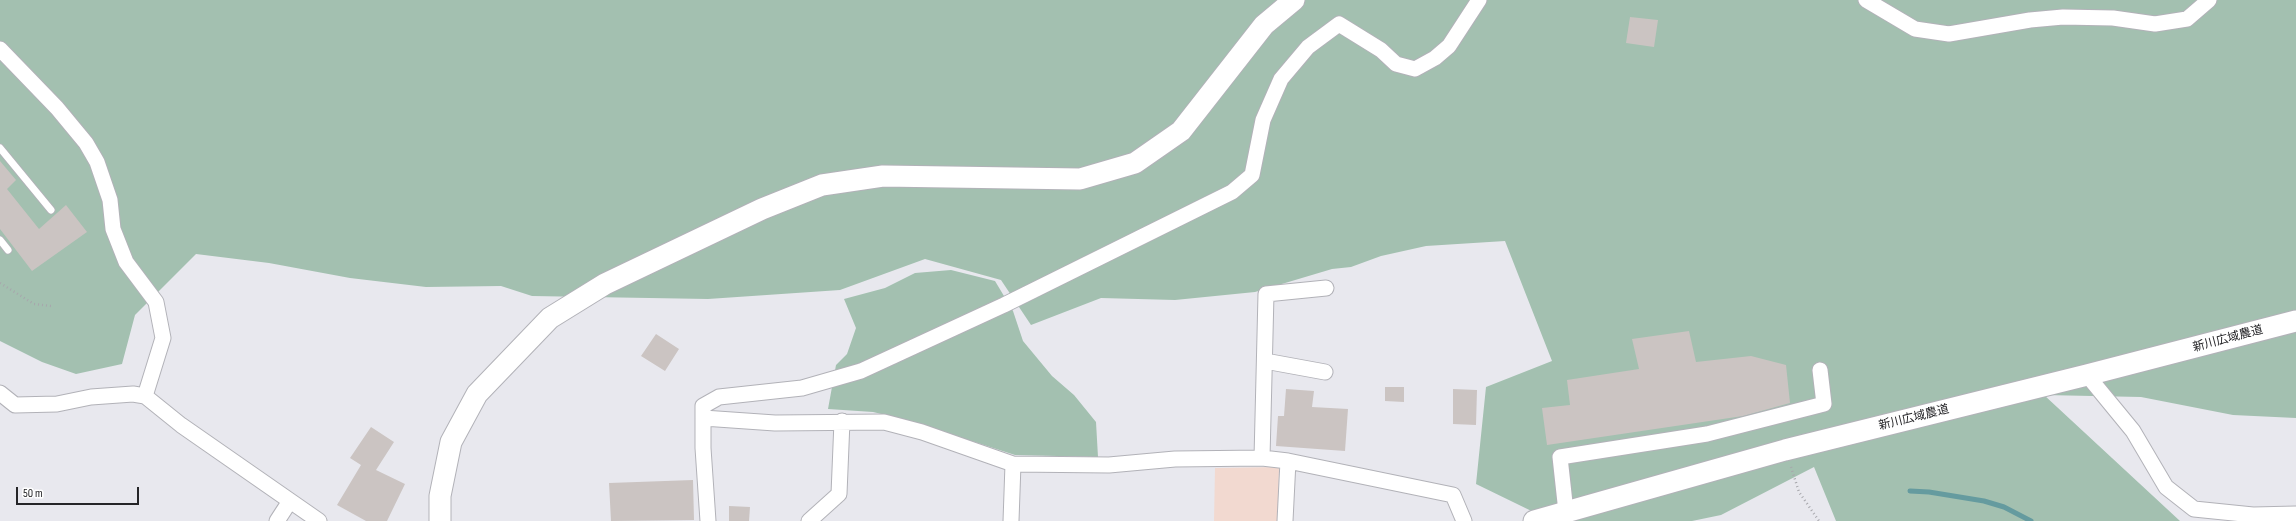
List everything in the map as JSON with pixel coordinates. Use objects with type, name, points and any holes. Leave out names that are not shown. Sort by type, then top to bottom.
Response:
[{"type":"street","points":[[440,521],[440,496],[451,442],[477,394],[550,318],[605,284],[762,209],[822,186],[883,176],[1080,179],[1135,163],[1181,131],[1264,25],[1294,0]]},
{"type":"street","points":[[708,521],[702,418],[703,406],[719,397],[802,388],[861,370],[1032,292],[1232,192],[1252,175],[1263,120],[1282,79],[1308,47],[1339,24],[1382,50],[1396,64],[1415,69],[1435,58],[1449,46],[1479,0]]},
{"type":"street","points":[[1866,0],[1915,29],[1949,34],[2030,20],[2063,17],[2113,18],[2155,24],[2187,19],[2209,0]]},
{"type":"street","points":[[0,50],[58,108],[86,143],[97,162],[110,200],[113,229],[126,262],[156,302],[163,338],[145,396]]},
{"type":"street","points":[[1262,458],[1266,294],[1326,288]]},
{"type":"street","name":"新川広域農道","points":[[1534,521],[1785,450],[2087,375],[2296,321]]},
{"type":"street","points":[[1265,362],[1325,372]]},
{"type":"street","points":[[1566,512],[1560,457],[1707,434],[1824,404],[1820,370]]},
{"type":"street","points":[[2087,375],[2133,431],[2166,487],[2194,509],[2253,515],[2296,514]]},
{"type":"street","points":[[0,393],[15,405],[57,404],[91,397],[133,394],[145,396],[181,425],[319,521]]},
{"type":"street","points":[[702,418],[775,423],[842,421],[884,422],[922,432],[1013,464],[1109,465],[1175,459],[1262,458],[1288,461],[1453,495],[1464,521]]},
{"type":"street","points":[[809,521],[839,494],[842,421]]},
{"type":"street","points":[[1286,521],[1288,461]]},
{"type":"street","points":[[1011,521],[1013,464]]},
{"type":"street","points":[[277,521],[290,500]]},
{"type":"lane","points":[[0,148],[50,210]]},
{"type":"lane","points":[[0,240],[8,250]]},
{"type":"path","points":[[0,283],[34,304],[51,306]]},
{"type":"path","points":[[1785,450],[1799,492],[1820,521]]},
{"type":"shaded area","points":[[1279,467],[1278,521],[1214,521],[1215,468]]},
{"type":"green space","points":[[0,0],[2296,0],[2296,418],[2233,415],[2141,397],[2044,395],[2180,521],[1836,521],[1814,467],[1721,515],[1692,521],[1552,521],[1476,484],[1486,387],[1552,361],[1505,241],[1426,246],[1381,256],[1351,267],[1332,269],[1255,292],[1175,300],[1101,298],[1031,325],[1001,280],[925,259],[840,290],[708,299],[532,296],[501,286],[426,287],[350,278],[269,263],[196,254],[135,315],[122,364],[76,374],[42,362],[0,341]]},
{"type":"green space","points":[[951,270],[995,281],[1013,311],[1023,341],[1052,376],[1074,395],[1096,422],[1098,457],[1015,455],[903,419],[873,412],[828,409],[836,365],[847,354],[856,328],[844,299],[885,288],[915,273]]},
{"type":"building","points":[[1630,17],[1658,20],[1654,47],[1626,43]]},
{"type":"building","points":[[0,161],[16,180],[7,189],[39,229],[66,205],[87,232],[32,271],[0,229]]},
{"type":"building","points":[[1689,331],[1696,362],[1751,356],[1786,365],[1790,403],[1743,416],[1547,445],[1542,408],[1570,405],[1567,380],[1639,369],[1632,339]]},
{"type":"building","points":[[656,334],[679,349],[665,371],[641,356]]},
{"type":"building","points":[[1385,387],[1404,387],[1404,402],[1385,401]]},
{"type":"building","points":[[1286,389],[1314,391],[1312,407],[1348,409],[1345,451],[1276,446],[1278,416],[1284,416]]},
{"type":"building","points":[[1453,389],[1477,390],[1476,425],[1453,424]]},
{"type":"building","points":[[371,427],[394,442],[376,470],[405,484],[387,521],[366,521],[337,505],[361,465],[350,458]]},
{"type":"building","points":[[693,480],[694,520],[611,521],[609,483]]},
{"type":"building","points":[[729,506],[750,507],[749,521],[729,521]]},
{"type":"waterway","points":[[1910,491],[1929,492],[1984,501],[2004,507],[2031,521]]}]
